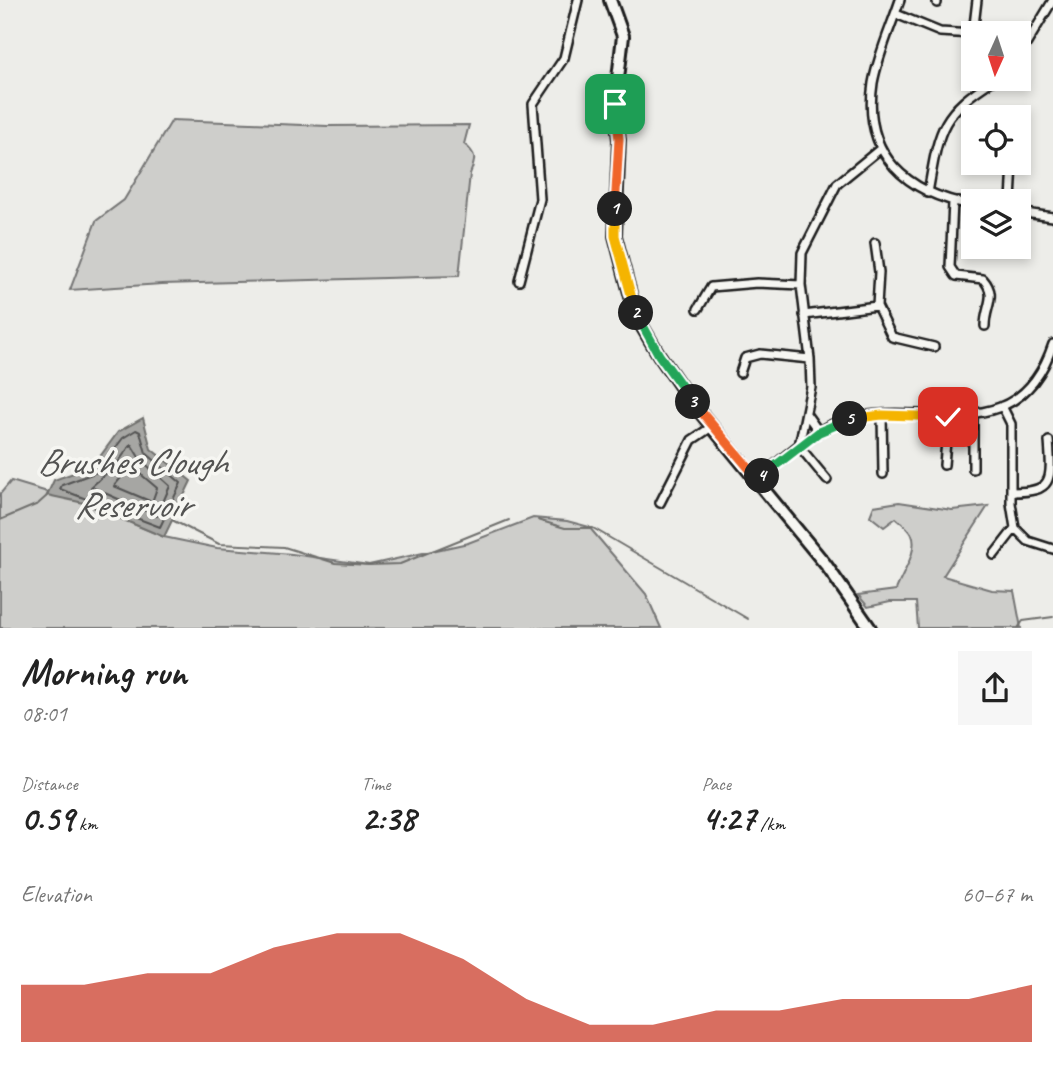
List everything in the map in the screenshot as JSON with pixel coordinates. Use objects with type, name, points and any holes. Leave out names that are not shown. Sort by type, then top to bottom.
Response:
[{"type":"main road","points":[[610,0],[623,36],[615,104],[619,139],[615,236],[636,316],[647,337],[690,400],[758,479],[826,565],[870,628]]},
{"type":"street","points":[[519,281],[540,198],[533,104],[564,58],[578,0]]},
{"type":"street","points":[[900,0],[873,83],[872,116],[880,149],[893,170],[928,193],[961,203]]},
{"type":"street","points":[[975,21],[977,0]]},
{"type":"street","points":[[1031,35],[1053,0]]},
{"type":"street","points":[[895,14],[940,32],[961,33]]},
{"type":"street","points":[[928,193],[937,140],[944,123],[963,99],[976,91]]},
{"type":"street","points":[[799,446],[807,415],[810,359],[801,285],[802,253],[837,184],[880,149]]},
{"type":"street","points":[[953,202],[950,267],[956,276],[983,279],[991,288],[992,302],[985,313],[985,326]]},
{"type":"street","points":[[1031,214],[1053,217]]},
{"type":"street","points":[[874,243],[879,272],[877,306],[892,337],[934,347]]},
{"type":"street","points":[[698,309],[711,287],[724,283],[801,285]]},
{"type":"street","points":[[804,315],[877,306]]},
{"type":"street","points":[[758,479],[819,432],[846,419],[882,415],[948,417],[973,415],[1002,407],[1033,382],[1053,344]]},
{"type":"street","points":[[740,373],[745,358],[760,354],[810,359]]},
{"type":"street","points":[[1002,407],[1011,424],[1015,528],[1028,541],[1053,549]]},
{"type":"street","points":[[807,415],[819,432]]},
{"type":"street","points":[[882,415],[883,474]]},
{"type":"street","points":[[973,415],[973,469]]},
{"type":"street","points":[[944,465],[948,417]]},
{"type":"street","points":[[660,503],[692,440],[713,426]]},
{"type":"street","points":[[1012,492],[1039,492],[1046,486],[1051,479],[1049,441]]},
{"type":"street","points":[[799,446],[827,480]]},
{"type":"street","points":[[994,555],[1015,528]]},
{"type":"shaded area","points":[[172,120],[328,126],[469,125],[464,144],[473,154],[474,161],[470,174],[459,276],[162,284],[70,290],[96,221],[124,200]]},
{"type":"shaded area","points":[[11,481],[84,503],[164,537],[217,548],[292,554],[369,565],[468,543],[533,518],[567,521],[589,527],[646,594],[661,628],[0,628],[0,494]]},
{"type":"shaded area","points":[[899,502],[952,510],[988,506],[943,576],[992,590],[1014,591],[1021,628],[918,628],[916,602],[890,602],[868,607],[858,595],[896,590],[911,555],[914,541],[905,526],[896,518],[884,527],[870,516],[874,506]]},
{"type":"water","name":"Brushes Clough Reservoir","points":[[143,418],[151,449],[191,481],[164,537],[84,503],[47,495],[54,480],[93,466],[118,432]]},
{"type":"waterway","points":[[0,520],[38,504],[48,495]]},
{"type":"waterway","points":[[172,520],[219,544],[284,547],[335,563],[369,565],[400,564],[509,520]]},
{"type":"waterway","points":[[538,520],[565,528],[593,528],[748,619]]},
{"type":"waterway","points":[[1018,628],[1023,621],[1053,617]]},
{"type":"route","points":[[615,104],[619,139],[615,236],[636,316],[647,337],[690,400],[758,479],[819,432],[846,419],[882,415],[948,417]]}]
